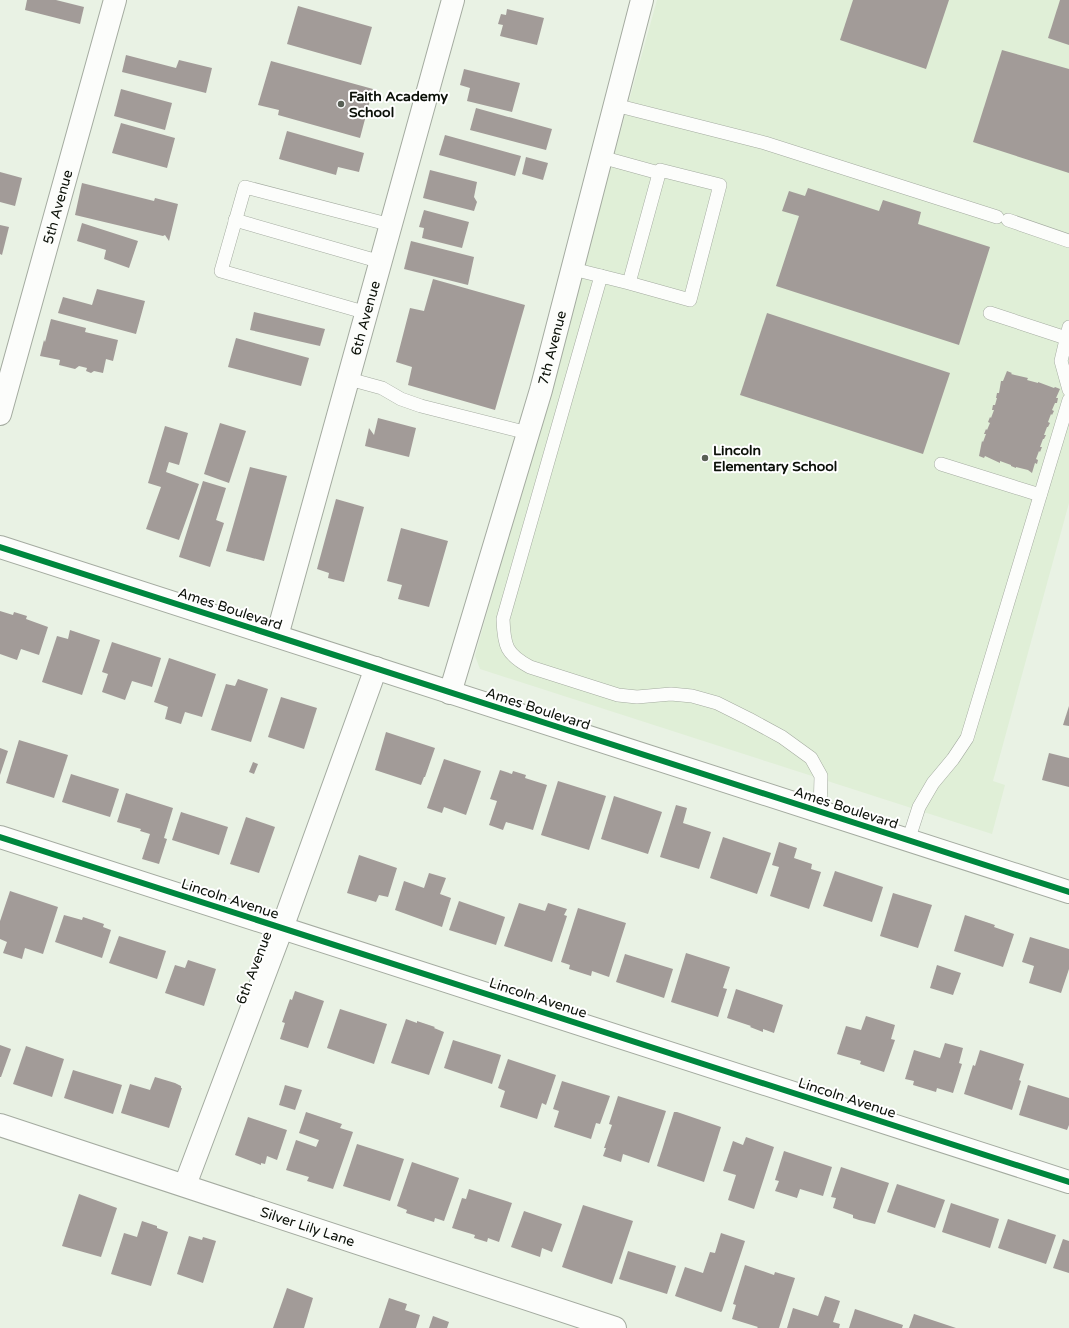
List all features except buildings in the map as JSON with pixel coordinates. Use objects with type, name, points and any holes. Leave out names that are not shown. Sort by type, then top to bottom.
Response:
[{"type":"street","name":"5th Avenue","points":[[0,414],[115,0]]},
{"type":"street","name":"6th Avenue","points":[[277,636],[453,0]]},
{"type":"street","name":"7th Avenue","points":[[450,693],[540,390],[642,0]]},
{"type":"street","name":"Ames Boulevard","points":[[0,547],[820,813],[1069,892]]},
{"type":"street","name":"6th Avenue","points":[[185,1185],[282,928],[376,668]]},
{"type":"street","name":"Lincoln Avenue","points":[[0,837],[1069,1182]]},
{"type":"street","name":"Silver Lily Lane","points":[[0,1125],[615,1328]]},
{"type":"lane","points":[[615,105],[765,143],[1069,241]]},
{"type":"lane","points":[[601,158],[659,173]]},
{"type":"lane","points":[[573,268],[690,300],[720,185],[660,170],[629,283]]},
{"type":"lane","points":[[367,313],[221,271],[244,187],[391,225]]},
{"type":"lane","points":[[235,220],[381,262]]},
{"type":"lane","points":[[600,276],[502,619],[503,632],[508,651],[517,660],[530,667],[618,695],[637,697],[671,694],[692,696],[717,703],[749,718],[782,737],[811,758],[821,776],[820,813]]},
{"type":"lane","points":[[990,313],[1068,333],[1061,361],[1069,390]]},
{"type":"lane","points":[[349,378],[382,388],[400,399],[421,406],[528,433]]},
{"type":"lane","points":[[908,841],[919,807],[933,783],[968,738],[1069,400]]},
{"type":"lane","points":[[941,464],[1040,495]]},
{"type":"shaded area","points":[[657,0],[1069,0],[1069,503],[993,781],[1005,785],[992,834],[480,669],[475,656]]},
{"type":"cycle path","points":[[0,547],[1069,892]]},
{"type":"cycle path","points":[[0,837],[1069,1182]]},
{"type":"place","name":"Faith Academy School","points":[[341,104]]},
{"type":"place","name":"Lincoln Elementary School","points":[[705,458]]}]
